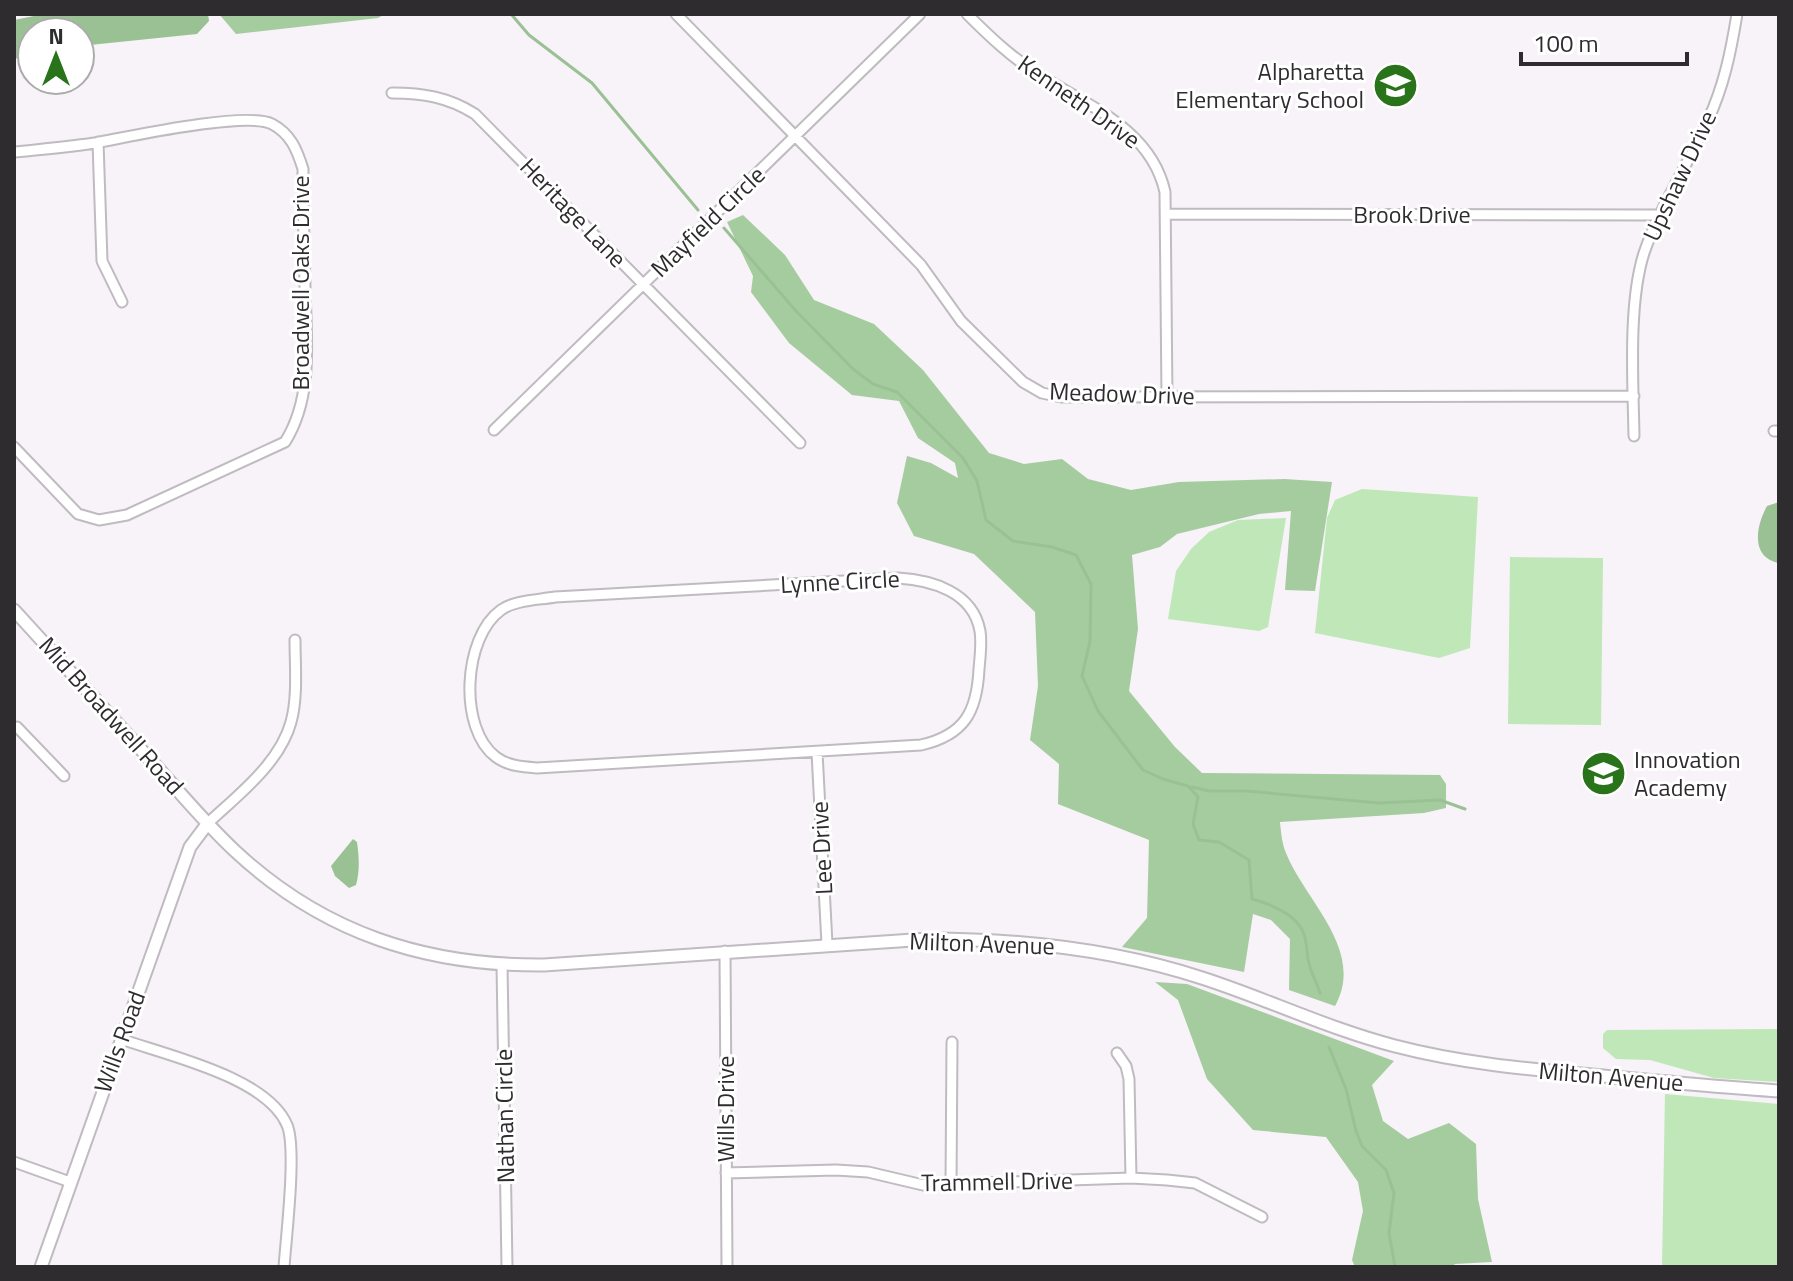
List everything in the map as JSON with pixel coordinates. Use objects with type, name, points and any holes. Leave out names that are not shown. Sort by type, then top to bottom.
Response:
[{"type":"street","name":"Meadow Drive","points":[[676,14],[921,265],[961,321],[1031,388],[1061,397],[1634,396]]},
{"type":"street","name":"Mayfield Circle","points":[[494,430],[920,14]]},
{"type":"street","name":"Kenneth Drive","points":[[967,14],[1013,57],[1098,109],[1141,143],[1153,158],[1161,175],[1166,214],[1167,397]]},
{"type":"street","name":"Upshaw Drive","points":[[1634,436],[1638,281],[1644,254],[1659,215],[1708,121],[1721,88],[1737,14]]},
{"type":"street","name":"Heritage Lane","points":[[392,93],[438,96],[475,114],[800,443]]},
{"type":"street","name":"Broadwell Oaks Drive","points":[[14,152],[98,142],[151,130],[241,121],[271,123],[296,145],[303,169],[306,365],[296,424],[285,442],[127,515],[99,520],[78,514],[14,447]]},
{"type":"street","points":[[98,142],[102,261],[122,302]]},
{"type":"street","name":"Brook Drive","points":[[1166,214],[1659,215]]},
{"type":"street","name":"Lynne Circle","points":[[898,578],[941,586],[962,598],[973,612],[981,641],[978,693],[964,722],[953,733],[921,745],[817,752],[517,767],[494,756],[474,724],[470,672],[476,647],[491,619],[502,609],[517,603],[555,597],[898,578]]},
{"type":"street","name":"Mid Broadwell Road","points":[[14,610],[208,823]]},
{"type":"street","points":[[208,823],[254,779],[278,750],[291,721],[295,640]]},
{"type":"street","points":[[15,726],[64,776]]},
{"type":"street","name":"Lee Drive","points":[[817,752],[827,944]]},
{"type":"street","name":"Milton Avenue","points":[[208,823],[264,877],[336,923],[417,953],[459,961],[544,965],[827,944],[980,939],[1043,943],[1101,952],[1201,977],[1349,1033],[1443,1057],[1497,1066],[1779,1091]]},
{"type":"street","name":"Wills Road","points":[[41,1267],[190,847],[208,823]]},
{"type":"street","name":"Wills Drive","points":[[725,951],[727,1267]]},
{"type":"street","name":"Nathan Circle","points":[[502,965],[507,1267]]},
{"type":"street","points":[[121,1039],[243,1084],[270,1101],[279,1113],[287,1126],[291,1155],[284,1267]]},
{"type":"street","points":[[951,1185],[952,1042]]},
{"type":"street","points":[[1117,1053],[1126,1066],[1129,1079],[1131,1178]]},
{"type":"street","points":[[14,1162],[70,1182]]},
{"type":"street","name":"Trammell Drive","points":[[726,1173],[836,1170],[868,1172],[907,1183],[951,1185],[1131,1178],[1195,1183],[1262,1217]]},
{"type":"shaded area","points":[[208,14],[209,21],[197,34],[96,44],[96,16],[34,16]]},
{"type":"shaded area","points":[[219,14],[385,14],[378,18],[236,34]]},
{"type":"shaded area","points":[[14,20],[16,20],[14,59]]},
{"type":"shaded area","points":[[743,215],[785,255],[814,300],[874,324],[923,370],[989,453],[1024,464],[1062,459],[1088,479],[1131,490],[1179,482],[1284,479],[1332,482],[1315,591],[1285,590],[1291,511],[1259,514],[1177,534],[1160,547],[1132,555],[1138,629],[1129,691],[1175,747],[1202,773],[1440,775],[1446,784],[1446,808],[1424,813],[1280,822],[1286,853],[1338,946],[1343,965],[1343,985],[1335,1006],[1289,990],[1290,939],[1271,920],[1253,914],[1244,972],[1122,947],[1147,918],[1149,840],[1058,804],[1059,764],[1030,740],[1038,686],[1035,612],[974,554],[914,536],[897,503],[907,456],[931,463],[958,478],[955,463],[918,438],[899,401],[852,395],[789,343],[751,292],[753,276],[727,222]]},
{"type":"shaded area","points":[[1362,489],[1478,497],[1470,648],[1439,658],[1315,633],[1327,518],[1335,500]]},
{"type":"shaded area","points":[[1779,502],[1779,563],[1763,554],[1758,531],[1767,506]]},
{"type":"shaded area","points":[[1286,518],[1268,627],[1259,631],[1168,619],[1176,571],[1191,549],[1209,532],[1238,520]]},
{"type":"shaded area","points":[[1510,557],[1603,558],[1601,725],[1508,724]]},
{"type":"shaded area","points":[[353,839],[357,842],[359,869],[356,885],[349,888],[335,876],[331,866]]},
{"type":"shaded area","points":[[1155,982],[1187,984],[1394,1061],[1372,1085],[1383,1121],[1408,1139],[1449,1123],[1476,1144],[1478,1199],[1492,1262],[1455,1264],[1451,1267],[1355,1267],[1352,1260],[1363,1211],[1358,1182],[1326,1137],[1253,1130],[1207,1079],[1178,1000]]},
{"type":"shaded area","points":[[1779,1029],[1779,1082],[1714,1078],[1650,1060],[1616,1059],[1603,1048],[1603,1034],[1607,1030]]},
{"type":"shaded area","points":[[1665,1094],[1779,1104],[1779,1267],[1662,1267]]},
{"type":"waterway","points":[[511,14],[529,35],[592,83],[698,210]]},
{"type":"waterway","points":[[724,228],[796,311],[853,369],[873,384],[897,392],[963,458],[977,481],[986,520],[1013,541],[1052,547],[1076,555],[1091,584],[1090,641],[1082,676],[1098,711],[1143,770],[1188,786],[1198,797],[1193,824],[1199,840],[1219,842],[1249,860],[1252,899],[1281,910],[1299,925],[1320,993]]},
{"type":"waterway","points":[[1192,787],[1209,791],[1246,791],[1379,803],[1440,800],[1465,809]]},
{"type":"waterway","points":[[1329,1047],[1346,1089],[1362,1146],[1386,1170],[1394,1193],[1389,1233],[1395,1267]]},
{"type":"place","name":"Alpharetta Elementary School","points":[[1395,86]]},
{"type":"place","name":"Innovation Academy","points":[[1603,774]]}]
